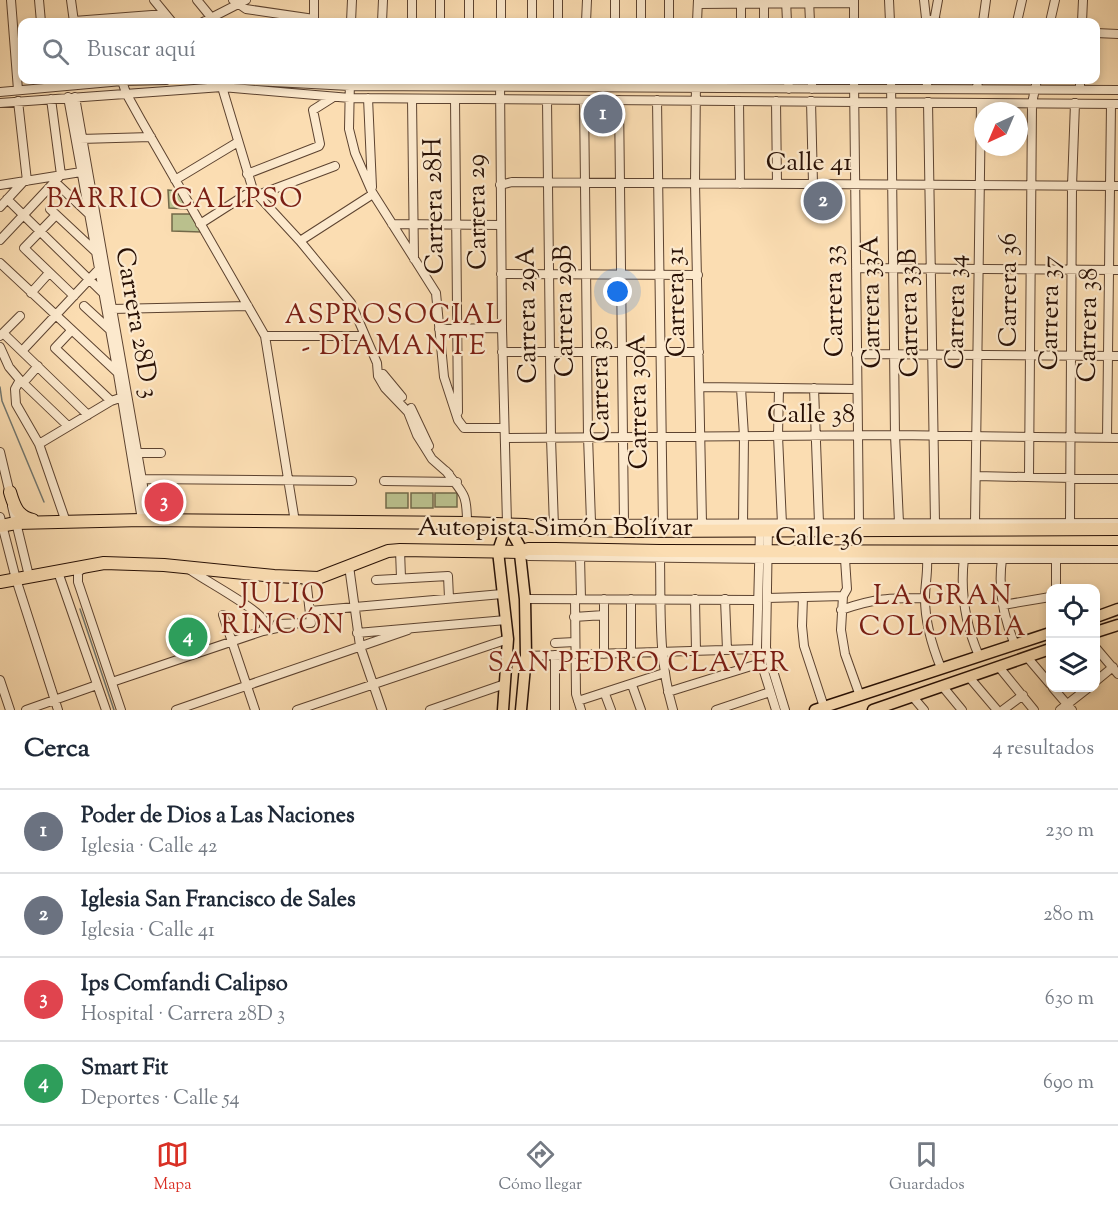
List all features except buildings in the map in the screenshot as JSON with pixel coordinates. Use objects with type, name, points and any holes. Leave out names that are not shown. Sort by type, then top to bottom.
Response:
[{"type":"highway","points":[[10,492],[14,506],[22,516],[29,520],[46,522]]},
{"type":"highway","name":"Autopista Simón Bolívar","points":[[1,523],[145,520],[663,527],[1112,526]]},
{"type":"highway","name":"Autopista Simón Bolívar","points":[[0,582],[87,565],[119,563],[185,566],[306,579],[332,574],[387,551],[400,550],[520,552],[528,549],[555,549],[763,556],[1118,552]]},
{"type":"main road","name":"Carrera 29","points":[[503,710],[508,639],[498,551],[507,524]]},
{"type":"main road","name":"Carrera 29","points":[[507,524],[519,545],[525,599],[526,656],[521,710]]},
{"type":"main road","points":[[1100,616],[1118,609]]},
{"type":"main road","points":[[1100,631],[1116,628]]},
{"type":"main road","points":[[819,709],[1046,634]]},
{"type":"main road","points":[[881,709],[1046,650]]},
{"type":"street","points":[[11,0],[18,90]]},
{"type":"street","points":[[39,0],[41,18]]},
{"type":"street","points":[[71,0],[73,18]]},
{"type":"street","points":[[154,0],[168,18]]},
{"type":"street","points":[[197,0],[211,18]]},
{"type":"street","points":[[215,18],[235,2],[246,0]]},
{"type":"street","points":[[314,0],[314,18]]},
{"type":"street","points":[[351,18],[352,0]]},
{"type":"street","points":[[382,0],[382,18]]},
{"type":"street","points":[[412,0],[412,18]]},
{"type":"street","points":[[440,0],[440,18]]},
{"type":"street","points":[[469,0],[469,18]]},
{"type":"street","points":[[501,0],[501,18]]},
{"type":"street","points":[[532,0],[532,18]]},
{"type":"street","points":[[558,0],[558,18]]},
{"type":"street","points":[[586,0],[586,18]]},
{"type":"street","points":[[615,0],[615,18]]},
{"type":"street","points":[[641,0],[641,18]]},
{"type":"street","points":[[669,0],[669,18]]},
{"type":"street","points":[[889,0],[890,18]]},
{"type":"street","points":[[924,0],[926,18]]},
{"type":"street","points":[[936,18],[938,0]]},
{"type":"street","points":[[984,18],[986,0]]},
{"type":"street","points":[[1018,18],[1022,0]]},
{"type":"street","points":[[1051,18],[1054,0]]},
{"type":"street","points":[[1082,18],[1083,0]]},
{"type":"street","points":[[235,2],[246,9],[297,18]]},
{"type":"street","points":[[697,18],[698,2],[741,4],[854,2],[854,18]]},
{"type":"street","points":[[764,2],[764,18]]},
{"type":"street","points":[[787,2],[787,18]]},
{"type":"street","points":[[809,2],[810,18]]},
{"type":"street","points":[[741,4],[741,18]]},
{"type":"street","points":[[120,18],[165,14]]},
{"type":"street","points":[[1100,33],[1118,34]]},
{"type":"street","points":[[0,92],[43,84]]},
{"type":"street","points":[[123,84],[175,180],[265,336],[295,522]]},
{"type":"street","points":[[350,84],[349,129],[355,153],[373,193],[436,293],[444,377],[458,420],[464,428],[504,428]]},
{"type":"street","name":"Carrera 29","points":[[500,84],[502,352],[507,524]]},
{"type":"street","points":[[587,84],[765,84],[812,89],[1118,90]]},
{"type":"street","name":"Carrera 31","points":[[696,84],[695,183],[702,523]]},
{"type":"street","points":[[788,84],[789,88]]},
{"type":"street","points":[[812,84],[812,89]]},
{"type":"street","name":"Carrera 33","points":[[854,84],[859,523]]},
{"type":"street","name":"Carrera 33A","points":[[891,84],[895,435],[899,523]]},
{"type":"street","points":[[926,89],[927,84]]},
{"type":"street","points":[[977,89],[978,84]]},
{"type":"street","points":[[1001,90],[1003,84]]},
{"type":"street","name":"Carrera 36","points":[[1029,477],[1030,186],[1032,103],[1036,84]]},
{"type":"street","points":[[1080,84],[1080,90]]},
{"type":"street","points":[[222,87],[247,174],[255,193],[300,241],[351,303],[359,317],[364,336],[377,363],[378,376],[385,388],[408,412],[417,435],[432,459],[457,482],[464,494],[467,523]]},
{"type":"street","points":[[0,103],[222,87],[368,99],[974,103]]},
{"type":"street","name":"Carrera 28D 3","points":[[72,97],[112,309],[119,370]]},
{"type":"street","points":[[247,174],[319,146],[312,110],[333,97]]},
{"type":"street","points":[[51,99],[58,179],[90,215]]},
{"type":"street","points":[[368,99],[373,193]]},
{"type":"street","points":[[412,99],[414,259]]},
{"type":"street","name":"Carrera 28H","points":[[455,99],[458,420]]},
{"type":"street","name":"Carrera 29A","points":[[547,100],[549,352],[554,526]]},
{"type":"street","name":"Carrera 29B","points":[[584,100],[591,522]]},
{"type":"street","name":"Carrera 30","points":[[619,100],[624,523]]},
{"type":"street","name":"Carrera 30A","points":[[657,100],[663,527]]},
{"type":"street","points":[[18,101],[26,181]]},
{"type":"street","points":[[739,101],[740,184]]},
{"type":"street","points":[[776,101],[777,184]]},
{"type":"street","points":[[811,101],[813,184]]},
{"type":"street","name":"Carrera 33B","points":[[928,102],[935,523]]},
{"type":"street","points":[[1028,103],[1114,104]]},
{"type":"street","name":"Carrera 37","points":[[1070,522],[1072,186],[1075,103]]},
{"type":"street","name":"Carrera 38","points":[[1107,438],[1114,356],[1114,104]]},
{"type":"street","points":[[79,139],[151,137]]},
{"type":"street","name":"Carrera 28D 3","points":[[79,139],[81,172],[145,520]]},
{"type":"street","points":[[175,180],[238,142]]},
{"type":"street","name":"Carrera 34","points":[[975,522],[980,156]]},
{"type":"street","points":[[200,224],[255,193],[335,166]]},
{"type":"street","points":[[0,185],[58,179],[81,172]]},
{"type":"street","points":[[0,240],[58,179]]},
{"type":"street","points":[[0,207],[26,181]]},
{"type":"street","name":"Calle 41","points":[[500,185],[512,182],[1115,186]]},
{"type":"street","points":[[300,241],[373,193]]},
{"type":"street","points":[[7,199],[104,294]]},
{"type":"street","points":[[74,296],[24,248],[53,212],[96,252]]},
{"type":"street","points":[[392,224],[501,225]]},
{"type":"street","points":[[0,263],[71,331],[119,370]]},
{"type":"street","points":[[856,268],[1114,270]]},
{"type":"street","points":[[22,351],[99,269]]},
{"type":"street","points":[[31,293],[49,273]]},
{"type":"street","points":[[501,274],[698,275]]},
{"type":"street","points":[[84,306],[109,328]]},
{"type":"street","points":[[112,309],[248,306]]},
{"type":"street","points":[[20,316],[1,334],[22,351],[88,415]]},
{"type":"street","points":[[439,329],[502,328]]},
{"type":"street","points":[[71,331],[55,348],[111,401]]},
{"type":"street","points":[[265,336],[364,336]]},
{"type":"street","points":[[0,346],[9,367],[21,382],[68,426]]},
{"type":"street","points":[[502,352],[699,352]]},
{"type":"street","points":[[856,354],[1114,356]]},
{"type":"street","points":[[38,366],[15,389],[14,396],[16,404],[39,444],[66,522]]},
{"type":"street","points":[[700,387],[856,388]]},
{"type":"street","points":[[741,388],[744,436],[743,524]]},
{"type":"street","points":[[778,388],[782,524]]},
{"type":"street","points":[[814,388],[819,523]]},
{"type":"street","points":[[39,444],[111,401],[124,397]]},
{"type":"street","name":"Carrera 28D 3","points":[[124,397],[138,453],[145,520]]},
{"type":"street","name":"Calle 38","points":[[505,438],[857,435],[1118,438]]},
{"type":"street","points":[[0,452],[28,576]]},
{"type":"street","points":[[138,453],[161,453]]},
{"type":"street","points":[[976,476],[1118,479]]},
{"type":"street","points":[[142,479],[352,482]]},
{"type":"street","points":[[384,481],[457,482]]},
{"type":"street","name":"Calle 36","points":[[554,526],[591,522],[663,527],[702,523],[764,527],[782,524],[802,527],[819,523],[975,522],[1070,522],[1112,526]]},
{"type":"street","points":[[1,523],[16,579],[58,710]]},
{"type":"street","points":[[764,527],[758,600],[757,649],[776,710]]},
{"type":"street","points":[[400,550],[401,578]]},
{"type":"street","points":[[520,552],[529,556],[660,558],[689,555]]},
{"type":"street","points":[[580,556],[578,599],[574,616],[579,706],[605,693],[664,673]]},
{"type":"street","points":[[763,556],[767,598],[767,654],[785,710]]},
{"type":"street","points":[[836,556],[847,589],[843,596],[841,610],[841,630],[845,654],[860,696]]},
{"type":"street","name":"Calle 36","points":[[836,556],[927,559],[1118,559]]},
{"type":"street","points":[[660,558],[661,652],[673,710]]},
{"type":"street","points":[[964,558],[965,608],[979,656]]},
{"type":"street","points":[[927,559],[925,598],[931,638],[941,668]]},
{"type":"street","points":[[1002,559],[1003,605],[1014,645]]},
{"type":"street","points":[[1056,559],[1056,584]]},
{"type":"street","points":[[87,565],[78,572],[77,579],[121,710]]},
{"type":"street","points":[[185,566],[254,610],[263,620],[263,630]]},
{"type":"street","points":[[349,566],[357,633],[382,710]]},
{"type":"street","points":[[58,572],[106,710]]},
{"type":"street","points":[[376,580],[448,576],[449,598]]},
{"type":"street","points":[[112,682],[263,630],[277,628],[277,624],[311,622],[306,579]]},
{"type":"street","points":[[310,611],[502,594]]},
{"type":"street","points":[[767,598],[843,596]]},
{"type":"street","points":[[802,597],[804,646],[819,709]]},
{"type":"street","points":[[841,610],[869,600],[925,598]]},
{"type":"street","points":[[1003,605],[1046,598]]},
{"type":"street","points":[[525,599],[758,600]]},
{"type":"street","points":[[604,599],[604,654]]},
{"type":"street","points":[[631,599],[631,653]]},
{"type":"street","points":[[695,599],[696,651]]},
{"type":"street","points":[[725,599],[727,650]]},
{"type":"street","points":[[223,615],[255,710]]},
{"type":"street","points":[[574,616],[604,615]]},
{"type":"street","points":[[357,633],[506,620]]},
{"type":"street","points":[[176,710],[408,630]]},
{"type":"street","points":[[297,710],[508,639]]},
{"type":"street","points":[[555,643],[575,642]]},
{"type":"street","points":[[526,656],[757,649]]},
{"type":"street","points":[[1100,654],[1115,670],[1100,678]]},
{"type":"street","points":[[555,656],[555,710]]},
{"type":"street","points":[[1027,657],[1046,679]]},
{"type":"street","points":[[668,692],[761,663]]},
{"type":"street","points":[[999,667],[1034,710]]},
{"type":"street","points":[[969,677],[997,710]]},
{"type":"street","points":[[0,680],[10,710]]},
{"type":"street","points":[[430,710],[506,684]]},
{"type":"street","points":[[26,710],[97,685]]},
{"type":"street","points":[[632,685],[640,710]]},
{"type":"street","points":[[943,687],[962,710]]},
{"type":"street","points":[[716,710],[770,692]]},
{"type":"street","points":[[1057,692],[1069,707]]},
{"type":"street","points":[[1060,710],[1069,707],[1083,692]]},
{"type":"street","points":[[605,693],[611,710]]},
{"type":"street","points":[[1003,710],[1023,695]]},
{"type":"street","points":[[913,697],[924,710]]},
{"type":"green space","points":[[168,190],[177,191],[187,209],[169,208]]},
{"type":"green space","points":[[172,214],[190,214],[201,232],[172,231]]},
{"type":"green space","points":[[386,493],[408,493],[408,508],[386,508]]},
{"type":"green space","points":[[411,493],[433,493],[433,508],[411,508]]},
{"type":"green space","points":[[435,493],[457,493],[457,507],[435,507]]},
{"type":"waterway","points":[[0,387],[2,401],[44,502]]},
{"type":"waterway","points":[[80,609],[114,710]]},
{"type":"place","name":"Poder de Dios a Las Naciones","points":[[603,114]]},
{"type":"place","name":"Iglesia San Francisco de Sales","points":[[823,201]]},
{"type":"place","name":"Ips Comfandi Calipso","points":[[164,502]]},
{"type":"place","name":"Smart Fit","points":[[188,637]]},
{"type":"district","name":"BARRIO CALIPSO","points":[[175,200]]},
{"type":"district","name":"ASPROSOCIAL - DIAMANTE","points":[[394,332]]},
{"type":"district","name":"JULIO RINCÓN","points":[[283,610]]},
{"type":"district","name":"LA GRAN COLOMBIA","points":[[943,612]]},
{"type":"district","name":"SAN PEDRO CLAVER","points":[[639,664]]}]
